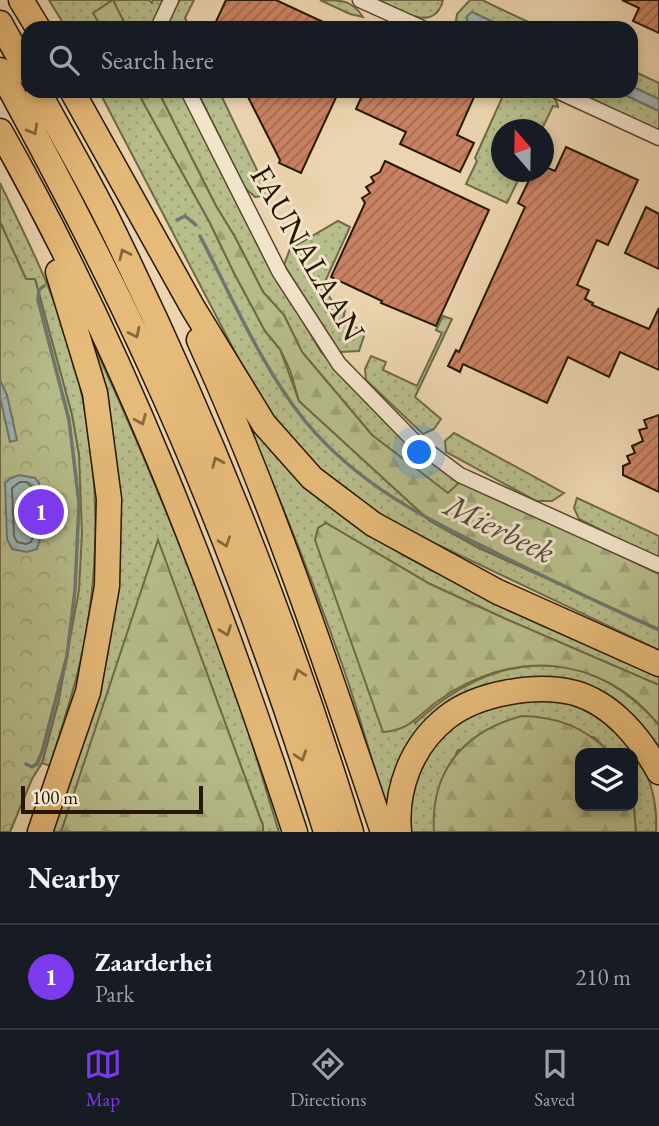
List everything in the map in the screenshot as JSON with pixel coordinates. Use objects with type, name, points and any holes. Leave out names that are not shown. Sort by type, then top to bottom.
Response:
[{"type":"highway","points":[[21,0],[34,21]]},
{"type":"highway","points":[[0,23],[21,60]]},
{"type":"highway","points":[[0,70],[77,211],[152,368],[220,530],[274,674],[326,832]]},
{"type":"highway","points":[[42,98],[103,211],[175,362],[235,504],[299,676],[351,832]]},
{"type":"highway","points":[[76,98],[193,307],[264,424],[312,478],[373,524],[498,592],[659,664]]},
{"type":"highway","points":[[0,131],[124,380],[193,542],[246,686],[295,832]]},
{"type":"highway","points":[[16,159],[64,288],[94,393],[109,499],[107,586],[88,692],[40,832]]},
{"type":"highway","points":[[123,185],[200,343],[267,503],[328,667],[383,832]]},
{"type":"highway","points":[[398,832],[398,798],[408,766],[428,738],[447,717],[477,702],[506,692],[537,689],[575,694],[599,706],[625,723],[645,747],[659,772]]},
{"type":"street","points":[[161,21],[171,0]]},
{"type":"street","points":[[360,0],[406,21]]},
{"type":"street","name":"FAUNALAAN","points":[[192,98],[280,273],[339,364],[412,439],[460,475],[659,565]]},
{"type":"street","points":[[572,98],[659,138]]},
{"type":"green space","points":[[49,0],[112,0],[94,13],[98,21],[62,21]]},
{"type":"green space","points":[[112,0],[149,0],[152,3],[153,0],[164,0],[154,21],[123,21]]},
{"type":"green space","points":[[113,0],[124,21],[98,21],[93,13]]},
{"type":"green space","points":[[180,0],[194,0],[185,18],[186,21],[169,19]]},
{"type":"green space","points":[[320,0],[346,2],[355,7],[363,17],[350,14]]},
{"type":"green space","points":[[378,0],[443,0],[432,16],[424,18],[405,13]]},
{"type":"green space","points":[[470,0],[482,0],[526,21],[491,21],[472,12],[467,21],[456,21],[457,14]]},
{"type":"green space","points":[[638,73],[659,83],[659,99],[638,89]]},
{"type":"green space","points":[[103,98],[141,98],[210,223],[265,331],[280,349],[299,401],[430,521],[477,547],[659,629],[659,650],[386,520],[304,456],[260,400]]},
{"type":"green space","points":[[141,98],[162,98],[263,292],[284,315],[302,352],[372,435],[448,493],[462,480],[659,574],[659,629],[477,547],[430,521],[299,401],[290,370],[280,349],[265,331],[210,223]]},
{"type":"green space","points":[[162,98],[185,98],[286,293],[321,352],[399,434],[462,480],[448,494],[372,435],[302,352],[284,315],[263,292]]},
{"type":"green space","points":[[200,98],[222,98],[269,195],[255,197],[245,188]]},
{"type":"green space","points":[[502,98],[553,98],[558,107],[553,106],[547,119],[492,119]]},
{"type":"green space","points":[[588,98],[632,98],[659,111],[659,130]]},
{"type":"green space","points":[[491,122],[491,182],[517,182],[507,203],[466,184],[477,161],[475,158]]},
{"type":"green space","points":[[0,183],[42,273],[64,329],[83,401],[93,474],[95,548],[88,622],[77,677],[50,766],[42,763],[59,699],[79,455],[72,415],[35,279],[26,279],[0,222]]},
{"type":"green space","points":[[338,221],[350,227],[323,286],[336,308],[345,310],[343,320],[365,333],[359,351],[340,352],[284,265],[290,249]]},
{"type":"green space","points":[[0,222],[26,279],[35,279],[72,415],[79,455],[82,533],[79,590],[59,699],[42,763],[32,779],[10,832],[0,832]]},
{"type":"green space","points":[[71,297],[139,446],[200,598],[243,716],[279,832],[263,832],[158,541],[61,832],[48,832],[118,556]]},
{"type":"green space","points":[[443,316],[452,319],[415,397],[441,419],[434,429],[423,434],[366,380],[365,369],[371,356],[386,362],[383,370],[417,386],[442,333],[436,330]]},
{"type":"green space","points":[[241,411],[353,522],[401,554],[431,570],[659,670],[659,685],[508,620],[430,584],[326,523],[415,723],[445,699],[475,681],[507,670],[538,666],[570,668],[601,679],[631,698],[659,725],[659,757],[580,685],[443,716],[393,828],[331,632],[282,505]]},
{"type":"green space","points":[[454,433],[564,493],[552,501],[536,501],[446,452],[445,441]]},
{"type":"green space","points":[[577,498],[659,536],[659,559],[579,519],[574,508]]},
{"type":"green space","points":[[326,523],[430,584],[659,685],[659,725],[636,701],[610,683],[583,672],[554,666],[525,666],[495,672],[466,684],[407,725],[383,732],[315,540],[318,528]]},
{"type":"green space","points":[[158,540],[263,826],[263,832],[61,832]]},
{"type":"green space","points":[[547,699],[575,704],[597,714],[613,726],[632,748],[605,748],[594,737],[458,750],[437,795],[434,832],[409,832],[413,789],[424,762],[433,749],[454,727],[479,710],[512,701]]},
{"type":"green space","points":[[522,716],[559,721],[580,730],[600,744],[604,748],[575,748],[575,811],[634,811],[636,832],[434,832],[434,810],[445,772],[455,756],[468,743],[502,723]]},
{"type":"green space","points":[[638,756],[652,793],[656,832],[636,832],[634,811],[638,811]]},
{"type":"water","points":[[472,12],[491,21],[467,21],[467,16]]},
{"type":"water","points":[[638,89],[659,99],[659,111],[632,98],[638,98]]},
{"type":"water","points":[[0,380],[7,395],[17,440],[10,442],[0,397]]},
{"type":"water","points":[[19,475],[35,478],[39,483],[41,535],[37,549],[27,552],[12,549],[7,539],[5,483]]},
{"type":"building","points":[[226,0],[276,0],[321,21],[216,21]]},
{"type":"building","points":[[622,0],[659,0],[659,33],[633,21],[639,8]]},
{"type":"building","points":[[249,98],[336,98],[301,173],[279,163],[280,160]]},
{"type":"building","points":[[361,98],[474,98],[457,135],[474,143],[460,172],[400,144],[406,132],[356,109]]},
{"type":"building","points":[[566,147],[638,180],[608,245],[597,240],[577,285],[589,290],[585,299],[593,303],[592,305],[649,329],[659,308],[659,370],[620,352],[609,377],[568,357],[547,403],[463,364],[460,372],[448,366],[456,350],[459,352],[525,207],[518,203],[528,182],[554,182],[555,171]]},
{"type":"building","points":[[385,161],[489,210],[436,326],[381,303],[382,301],[331,277],[365,203],[362,198],[370,193],[366,187],[374,182],[371,177],[380,172]]},
{"type":"building","points":[[646,207],[659,214],[659,269],[625,253]]},
{"type":"building","points":[[659,415],[659,492],[623,475],[623,466],[630,463],[627,456],[635,453],[632,446],[643,441],[639,430],[647,428],[644,420]]},
{"type":"waterway","name":"Mierbeek","points":[[177,220],[185,216],[196,225]]},
{"type":"waterway","name":"Mierbeek","points":[[200,236],[248,331],[289,400],[326,444],[348,464],[395,499],[445,528],[659,630]]},
{"type":"waterway","name":"Mierbeek","points":[[26,764],[32,767],[37,764],[42,752],[67,656],[75,590],[79,503],[69,420],[38,300],[39,290],[44,286]]},
{"type":"place","name":"Zaarderhei","points":[[41,512]]}]
